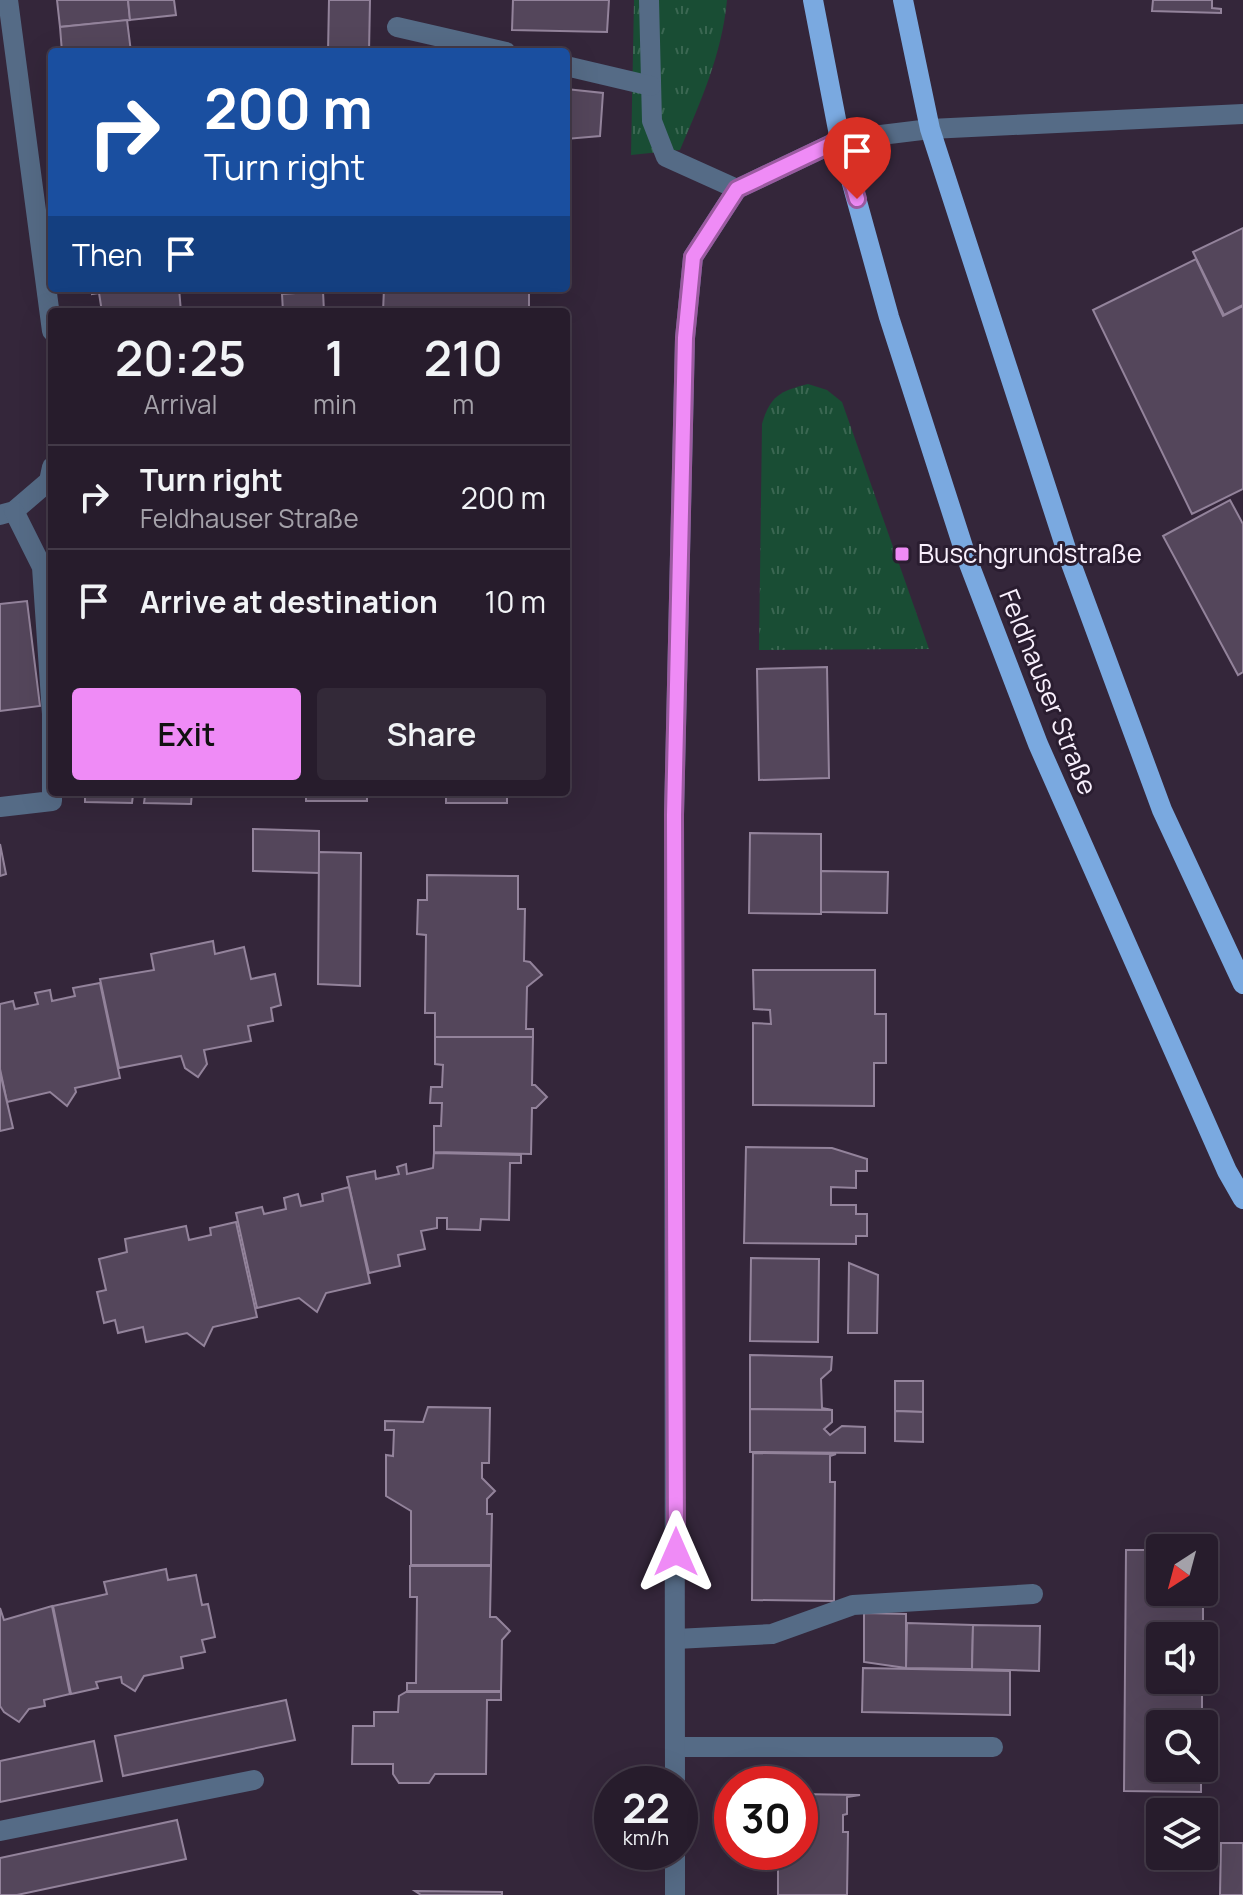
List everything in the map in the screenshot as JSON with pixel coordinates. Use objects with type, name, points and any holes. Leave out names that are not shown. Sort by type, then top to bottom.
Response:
[{"type":"main road","name":"Feldhauser Straße","points":[[813,0],[840,140],[889,317],[966,556],[1044,759],[1227,1171],[1243,1199]]},
{"type":"main road","points":[[903,0],[930,129],[1079,588],[1162,810],[1243,984]]},
{"type":"street","points":[[8,0],[49,308]]},
{"type":"street","points":[[649,0],[652,121],[666,157],[737,189]]},
{"type":"street","points":[[397,27],[489,48]]},
{"type":"street","points":[[570,67],[651,86]]},
{"type":"street","points":[[675,1766],[674,815],[685,338],[693,257],[737,189],[840,140],[930,129],[1243,114]]},
{"type":"street","points":[[48,482],[7,513],[42,567],[48,655]]},
{"type":"street","points":[[0,807],[52,801],[52,796]]},
{"type":"street","points":[[676,1639],[772,1634],[853,1605],[1033,1594]]},
{"type":"street","points":[[675,1747],[993,1747]]},
{"type":"street","points":[[0,1831],[254,1780]]},
{"type":"street","points":[[675,1870],[675,1895]]},
{"type":"green space","points":[[634,0],[727,0],[715,58],[680,150],[631,155]]},
{"type":"green space","points":[[808,384],[827,390],[842,402],[929,649],[759,650],[762,424],[778,396]]},
{"type":"building","points":[[57,0],[128,0],[130,20],[60,27]]},
{"type":"building","points":[[128,0],[174,0],[176,15],[130,20]]},
{"type":"building","points":[[329,0],[370,0],[369,48],[328,48]]},
{"type":"building","points":[[513,0],[609,0],[607,32],[512,30]]},
{"type":"building","points":[[1153,0],[1212,0],[1212,8],[1221,9],[1221,13],[1152,11]]},
{"type":"building","points":[[127,20],[130,48],[62,48],[60,27]]},
{"type":"building","points":[[570,89],[603,93],[600,136],[570,139]]},
{"type":"building","points":[[1243,228],[1243,305],[1224,315],[1193,252]]},
{"type":"building","points":[[1196,259],[1223,316],[1243,306],[1243,489],[1192,514],[1093,310]]},
{"type":"building","points":[[92,292],[179,292],[181,308],[101,308],[99,293]]},
{"type":"building","points":[[323,292],[324,308],[283,308],[282,294]]},
{"type":"building","points":[[384,292],[529,292],[529,308],[383,308]]},
{"type":"building","points":[[1230,500],[1243,524],[1243,672],[1238,675],[1163,536]]},
{"type":"building","points":[[27,601],[40,706],[0,711],[0,604]]},
{"type":"building","points":[[827,667],[829,778],[759,780],[757,669]]},
{"type":"building","points":[[85,796],[133,796],[132,803],[85,802]]},
{"type":"building","points":[[145,796],[192,796],[191,804],[144,803]]},
{"type":"building","points":[[306,796],[367,796],[367,801],[306,801]]},
{"type":"building","points":[[446,796],[507,796],[507,803],[446,803]]},
{"type":"building","points":[[253,829],[319,831],[319,873],[253,871]]},
{"type":"building","points":[[750,833],[821,834],[821,914],[749,913]]},
{"type":"building","points":[[0,844],[6,874],[0,876]]},
{"type":"building","points":[[319,852],[361,853],[360,986],[318,984]]},
{"type":"building","points":[[821,871],[888,872],[887,913],[821,912]]},
{"type":"building","points":[[427,875],[518,876],[518,909],[525,909],[524,961],[530,962],[542,975],[527,987],[526,1029],[533,1029],[533,1037],[435,1037],[435,1013],[425,1013],[426,935],[417,934],[418,900],[427,900]]},
{"type":"building","points":[[213,941],[215,954],[244,947],[251,979],[275,974],[281,1005],[271,1008],[273,1021],[248,1026],[251,1041],[204,1050],[207,1064],[198,1077],[185,1068],[181,1056],[119,1068],[100,979],[154,970],[151,954]]},
{"type":"building","points":[[753,970],[875,970],[875,1014],[886,1014],[886,1063],[874,1063],[874,1106],[753,1105],[753,1023],[771,1024],[770,1010],[754,1009]]},
{"type":"building","points":[[100,983],[120,1078],[75,1088],[76,1092],[67,1106],[50,1092],[7,1102],[0,1069],[0,1004],[13,1001],[15,1009],[38,1004],[35,993],[50,990],[52,1001],[75,996],[73,988]]},
{"type":"building","points":[[435,1037],[533,1037],[532,1085],[547,1097],[532,1108],[531,1154],[434,1152],[434,1126],[441,1126],[442,1103],[430,1103],[431,1087],[442,1087],[443,1065],[435,1064]]},
{"type":"building","points":[[0,1072],[13,1128],[0,1131]]},
{"type":"building","points":[[746,1147],[832,1148],[867,1159],[867,1171],[856,1171],[856,1188],[831,1187],[831,1205],[856,1205],[856,1214],[867,1214],[867,1236],[856,1236],[856,1244],[744,1243]]},
{"type":"building","points":[[434,1153],[521,1155],[521,1163],[510,1163],[509,1220],[481,1219],[480,1230],[447,1229],[447,1218],[437,1218],[437,1228],[421,1231],[425,1249],[398,1255],[400,1266],[369,1273],[347,1177],[375,1171],[376,1179],[399,1174],[397,1167],[406,1164],[407,1174],[433,1168]]},
{"type":"building","points":[[349,1187],[370,1283],[326,1293],[317,1312],[299,1298],[257,1308],[236,1213],[262,1207],[264,1214],[286,1209],[284,1198],[298,1194],[301,1206],[323,1201],[322,1194]]},
{"type":"building","points":[[236,1222],[257,1317],[213,1327],[204,1346],[187,1333],[146,1342],[143,1327],[118,1333],[115,1320],[104,1323],[97,1292],[106,1290],[99,1259],[127,1252],[125,1239],[186,1226],[189,1240],[211,1235],[210,1228]]},
{"type":"building","points":[[751,1258],[819,1259],[818,1342],[750,1341]]},
{"type":"building","points":[[849,1263],[878,1275],[877,1333],[848,1333]]},
{"type":"building","points":[[750,1355],[832,1357],[831,1370],[821,1379],[822,1408],[832,1410],[750,1409]]},
{"type":"building","points":[[895,1381],[923,1381],[923,1412],[895,1411]]},
{"type":"building","points":[[428,1407],[490,1408],[489,1463],[482,1463],[482,1478],[495,1491],[487,1499],[487,1514],[492,1514],[491,1565],[411,1565],[411,1511],[386,1496],[386,1455],[393,1456],[394,1430],[385,1430],[385,1421],[423,1422]]},
{"type":"building","points":[[750,1409],[832,1410],[832,1422],[824,1429],[830,1435],[842,1426],[865,1427],[865,1453],[750,1452]]},
{"type":"building","points":[[895,1411],[923,1412],[923,1442],[895,1441]]},
{"type":"building","points":[[753,1453],[836,1454],[830,1456],[830,1482],[835,1482],[834,1601],[752,1600]]},
{"type":"building","points":[[1126,1550],[1146,1550],[1146,1606],[1203,1606],[1203,1622],[1146,1622],[1146,1694],[1202,1694],[1202,1710],[1146,1710],[1146,1782],[1201,1782],[1201,1792],[1124,1791]]},
{"type":"building","points":[[410,1566],[491,1566],[490,1617],[496,1617],[510,1631],[502,1640],[501,1691],[407,1691],[407,1683],[416,1683],[417,1597],[410,1597]]},
{"type":"building","points":[[166,1569],[168,1580],[196,1575],[202,1605],[208,1604],[215,1637],[202,1640],[205,1652],[181,1657],[183,1668],[144,1676],[135,1691],[122,1683],[121,1677],[96,1682],[98,1688],[71,1694],[53,1606],[107,1594],[104,1582]]},
{"type":"building","points":[[52,1606],[70,1694],[44,1700],[45,1706],[29,1709],[19,1722],[0,1706],[0,1608],[4,1620]]},
{"type":"building","points":[[864,1613],[906,1614],[906,1668],[864,1662]]},
{"type":"building","points":[[907,1623],[973,1625],[972,1669],[906,1668]]},
{"type":"building","points":[[973,1625],[1040,1626],[1039,1671],[972,1669]]},
{"type":"building","points":[[863,1668],[1010,1671],[1010,1715],[862,1712]]},
{"type":"building","points":[[406,1692],[501,1692],[501,1700],[487,1700],[486,1774],[435,1774],[429,1783],[399,1783],[393,1774],[393,1764],[352,1764],[353,1726],[374,1726],[374,1712],[398,1712],[399,1696]]},
{"type":"building","points":[[286,1700],[295,1740],[123,1776],[115,1736]]},
{"type":"building","points":[[94,1741],[102,1781],[0,1802],[0,1761]]},
{"type":"building","points":[[818,1794],[860,1795],[847,1797],[847,1814],[843,1815],[843,1832],[848,1832],[847,1895],[778,1895],[778,1870],[818,1870]]},
{"type":"building","points":[[177,1820],[186,1859],[17,1895],[0,1895],[0,1858]]},
{"type":"building","points":[[1221,1843],[1243,1843],[1243,1895],[1220,1895]]},
{"type":"building","points":[[415,1891],[502,1892],[502,1895],[421,1895]]},
{"type":"place","name":"Buschgrundstraße","points":[[902,554]]},
{"type":"route","points":[[676,1552],[674,815],[685,338],[693,257],[737,189],[840,140],[857,199]]}]
